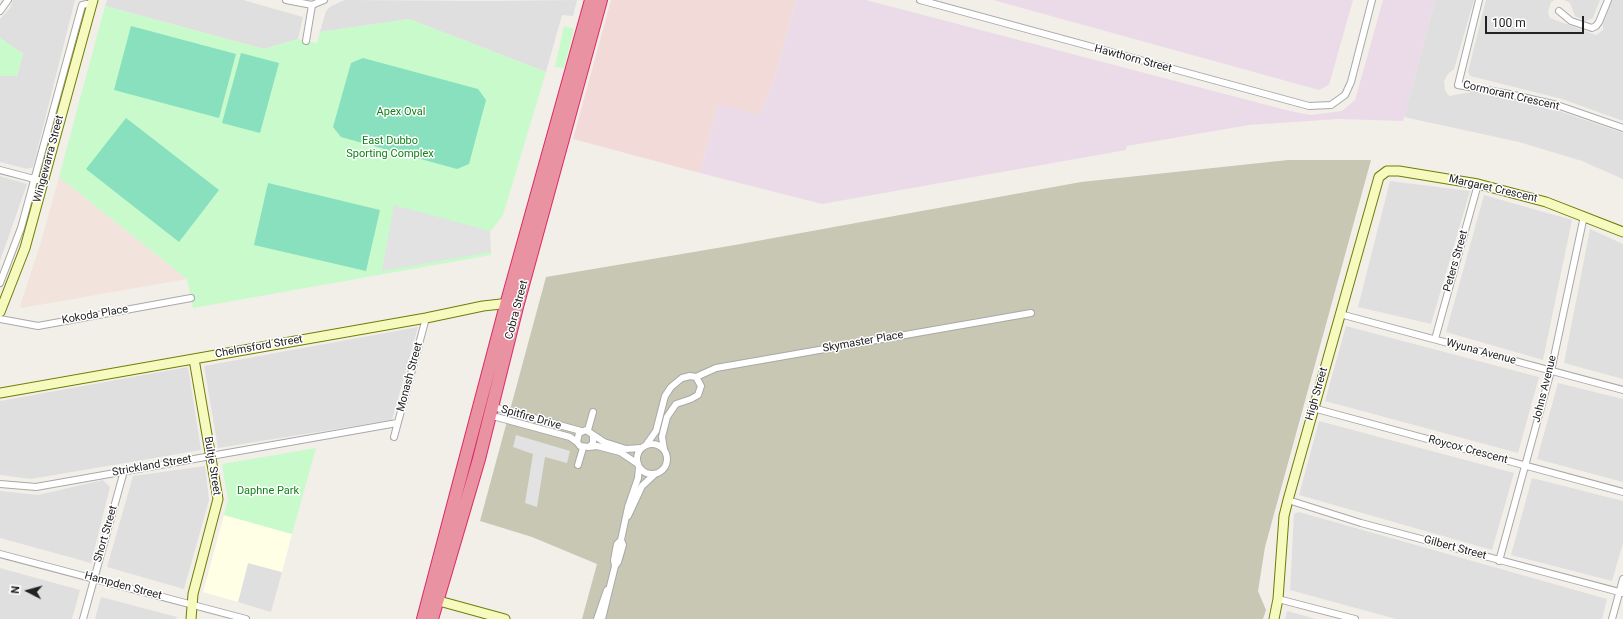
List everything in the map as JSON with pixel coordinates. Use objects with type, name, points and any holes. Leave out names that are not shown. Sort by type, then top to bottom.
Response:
[{"type":"highway","name":"Cobra Street","points":[[439,601],[512,306],[591,0]]},
{"type":"highway","name":"Cobra Street","points":[[512,306],[601,0]]},
{"type":"highway","name":"Cobra Street","points":[[429,619],[486,410]]},
{"type":"highway","points":[[429,619],[429,606],[439,601]]},
{"type":"street","points":[[0,12],[8,0]]},
{"type":"street","points":[[286,0],[312,5],[324,0]]},
{"type":"street","name":"Hawthorn Street","points":[[920,0],[1309,106],[1331,105],[1345,95],[1351,82],[1372,0]]},
{"type":"street","name":"Cormorant Crescent","points":[[1479,0],[1458,85],[1557,105],[1623,128]]},
{"type":"street","points":[[1559,11],[1571,21],[1592,28],[1599,22],[1608,0]]},
{"type":"street","name":"Wingewarra Street","points":[[0,283],[22,228],[82,5],[93,2]]},
{"type":"street","name":"Wingewarra Street","points":[[0,310],[25,248],[93,2]]},
{"type":"street","points":[[306,41],[312,5]]},
{"type":"street","points":[[0,170],[43,181]]},
{"type":"street","name":"Margaret Crescent","points":[[1382,174],[1387,171],[1399,171],[1478,184],[1516,193],[1584,216],[1623,232]]},
{"type":"street","name":"High Street","points":[[1274,619],[1278,599],[1284,516],[1377,182],[1382,174]]},
{"type":"street","name":"Peters Street","points":[[1434,339],[1478,184]]},
{"type":"street","name":"Johns Avenue","points":[[1499,561],[1551,371],[1584,216]]},
{"type":"street","name":"Kokoda Place","points":[[0,319],[38,326],[191,298]]},
{"type":"street","name":"Chelmsford Street","points":[[0,393],[426,318],[482,306],[512,306]]},
{"type":"street","name":"Skymaster Place","points":[[643,447],[656,431],[665,396],[671,387],[682,378],[690,376],[696,377],[716,368],[1031,313]]},
{"type":"street","name":"Wyuna Avenue","points":[[1340,314],[1623,390]]},
{"type":"street","name":"Monash Street","points":[[394,437],[426,318]]},
{"type":"street","name":"Bultje Street","points":[[191,619],[193,594],[218,499],[194,359]]},
{"type":"street","points":[[627,519],[642,486],[665,466],[667,458],[662,437],[667,417],[676,404],[691,400],[698,394],[701,386],[696,377]]},
{"type":"street","name":"Roycox Crescent","points":[[1313,408],[1623,492]]},
{"type":"street","name":"Spitfire Drive","points":[[486,410],[581,431]]},
{"type":"street","name":"Spitfire Drive","points":[[486,410],[570,437],[577,442]]},
{"type":"street","points":[[588,430],[593,412]]},
{"type":"street","name":"Strickland Street","points":[[0,484],[36,488],[397,423]]},
{"type":"street","points":[[588,430],[604,442],[622,448],[643,447],[655,444],[664,449]]},
{"type":"street","points":[[588,430],[581,431],[577,436],[577,442],[586,447],[596,446],[620,452],[646,473],[655,474]]},
{"type":"street","points":[[578,465],[586,447],[593,443],[593,435]]},
{"type":"street","points":[[597,619],[623,545],[622,540],[628,507],[638,478],[637,456],[643,447]]},
{"type":"street","name":"Short Street","points":[[83,619],[124,472]]},
{"type":"street","name":"Gilbert Street","points":[[1288,500],[1361,523],[1499,561],[1621,592]]},
{"type":"street","name":"Hampden Street","points":[[0,554],[246,619]]},
{"type":"street","points":[[1612,619],[1621,592],[1623,580]]},
{"type":"street","points":[[602,619],[608,599],[610,585]]},
{"type":"street","points":[[1278,599],[1355,619]]},
{"type":"street","points":[[439,601],[505,619]]},
{"type":"shaded area","points":[[13,0],[75,0],[33,167],[27,169],[0,162],[0,76],[17,76],[23,54],[0,38],[0,19],[10,8]]},
{"type":"shaded area","points":[[107,0],[243,0],[303,17],[298,39],[264,49],[105,6]]},
{"type":"shaded area","points":[[345,0],[577,0],[573,16],[562,15],[546,72],[409,19],[320,32],[326,11],[331,6]]},
{"type":"shaded area","points":[[611,0],[796,0],[774,80],[759,116],[718,105],[700,173],[573,139]]},
{"type":"shaded area","points":[[796,0],[866,0],[1310,115],[1342,111],[1355,100],[1383,0],[1435,0],[1403,121],[1339,119],[1249,125],[1127,146],[1126,150],[822,204],[700,173],[718,104],[759,115],[774,80]]},
{"type":"shaded area","points":[[993,0],[1353,0],[1329,85],[1319,90]]},
{"type":"shaded area","points":[[1435,0],[1474,0],[1454,69],[1448,74],[1444,81],[1445,90],[1449,96],[1477,91],[1556,110],[1623,133],[1623,179],[1582,161],[1519,142],[1404,117]]},
{"type":"shaded area","points":[[1486,0],[1555,0],[1551,2],[1548,12],[1550,18],[1596,35],[1603,30],[1603,23],[1611,0],[1623,0],[1623,121],[1562,99],[1470,76],[1468,72]]},
{"type":"shaded area","points":[[1564,0],[1600,0],[1593,18],[1585,21],[1575,16],[1570,3]]},
{"type":"shaded area","points":[[1288,160],[1371,160],[1265,547],[1258,591],[1266,610],[1263,619],[582,619],[597,564],[532,537],[480,521],[546,277],[735,245],[1081,182]]},
{"type":"shaded area","points":[[0,176],[27,184],[0,261]]},
{"type":"shaded area","points":[[59,177],[187,279],[22,308],[20,306],[40,245]]},
{"type":"shaded area","points":[[1390,181],[1470,191],[1431,324],[1358,307]]},
{"type":"shaded area","points":[[1484,195],[1572,220],[1543,360],[1446,332]]},
{"type":"shaded area","points":[[394,205],[490,231],[491,252],[382,271]]},
{"type":"shaded area","points":[[1590,229],[1623,244],[1623,379],[1564,363]]},
{"type":"shaded area","points":[[1346,326],[1539,377],[1518,453],[1325,401]]},
{"type":"shaded area","points":[[418,327],[392,420],[218,448],[204,366]]},
{"type":"shaded area","points":[[188,367],[201,450],[31,479],[0,475],[0,401]]},
{"type":"shaded area","points":[[1558,383],[1623,399],[1623,482],[1537,459]]},
{"type":"shaded area","points":[[1319,421],[1514,473],[1492,550],[1299,495]]},
{"type":"shaded area","points":[[516,435],[570,451],[567,463],[545,457],[537,507],[525,503],[533,454],[513,447]]},
{"type":"shaded area","points":[[205,466],[209,500],[184,589],[107,567],[133,476]]},
{"type":"shaded area","points":[[1532,478],[1623,501],[1623,543],[1612,581],[1511,555]]},
{"type":"shaded area","points":[[103,480],[110,487],[91,563],[0,538],[0,491],[38,495]]},
{"type":"shaded area","points":[[1299,512],[1607,599],[1602,619],[1396,619],[1290,590],[1294,514]]},
{"type":"shaded area","points":[[224,515],[292,534],[282,572],[248,563],[238,602],[203,592]]},
{"type":"shaded area","points":[[248,563],[282,572],[271,612],[238,602]]},
{"type":"shaded area","points":[[0,568],[80,590],[72,619],[0,619]]},
{"type":"shaded area","points":[[101,597],[177,617],[176,619],[95,619]]},
{"type":"shaded area","points":[[1287,611],[1316,619],[1285,619]]},
{"type":"green space","name":"East Dubbo Sporting Complex","points":[[105,6],[264,49],[298,39],[317,43],[320,32],[409,19],[546,72],[503,215],[490,232],[491,255],[193,308],[187,279],[59,177]]},
{"type":"green space","points":[[131,26],[236,54],[219,118],[114,90]]},
{"type":"green space","points":[[564,26],[574,29],[564,68],[555,67]]},
{"type":"green space","points":[[0,38],[23,54],[17,76],[0,76]]},
{"type":"green space","points":[[241,53],[279,63],[260,133],[222,123]]},
{"type":"green space","name":"Apex Oval","points":[[363,58],[478,89],[486,100],[469,164],[457,169],[341,137],[333,127],[351,63]]},
{"type":"green space","points":[[126,118],[219,190],[179,242],[86,169]]},
{"type":"green space","points":[[268,183],[380,210],[366,271],[254,245]]},
{"type":"green space","name":"Daphne Park","points":[[316,448],[292,534],[224,515],[228,500],[222,464]]}]
